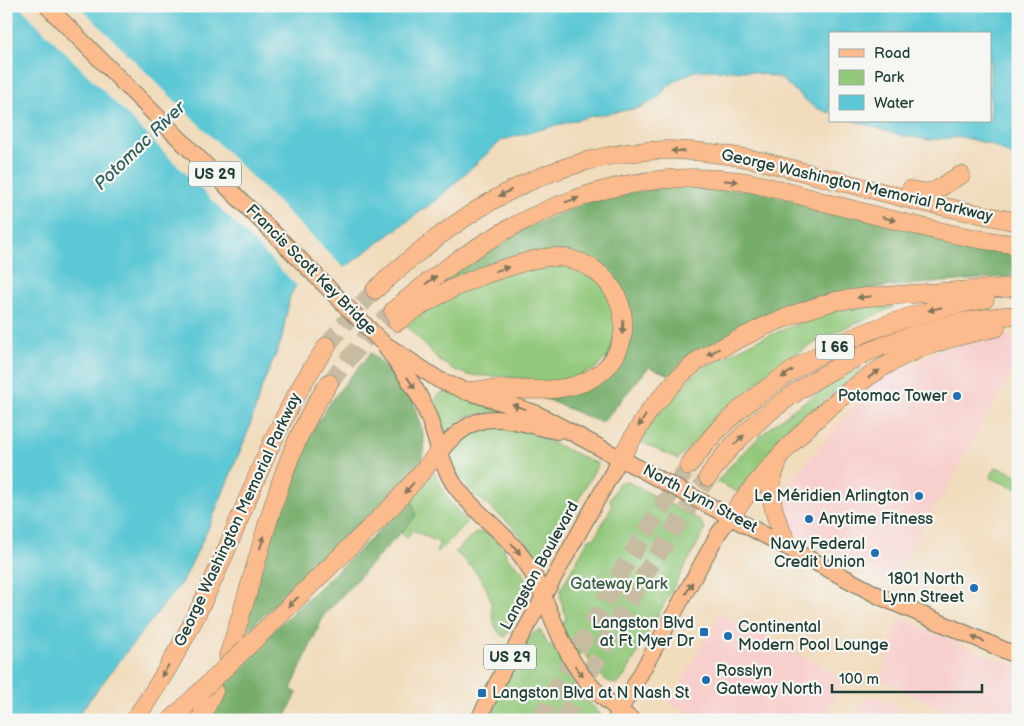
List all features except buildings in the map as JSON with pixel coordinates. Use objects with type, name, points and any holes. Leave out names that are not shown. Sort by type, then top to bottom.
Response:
[{"type":"highway","name":"Francis Scott Key Bridge","points":[[48,6],[383,343]]},
{"type":"highway","name":"George Washington Memorial Parkway","points":[[375,290],[426,246],[486,204],[543,175],[594,159],[620,154],[649,151],[703,152],[761,161],[949,209],[1018,222]]},
{"type":"highway","points":[[845,182],[884,184],[919,193],[929,193],[936,191],[950,180],[961,175],[956,188],[957,197],[961,202],[1018,214]]},
{"type":"highway","name":"George Washington Memorial Parkway","points":[[466,391],[555,389],[574,386],[597,375],[613,359],[622,338],[623,314],[613,288],[597,273],[576,261],[562,258],[540,258],[494,271],[466,281],[395,316],[435,276],[465,255],[529,218],[561,203],[596,191],[650,180],[703,178],[739,181],[931,230],[1018,245]]},
{"type":"highway","points":[[621,457],[649,411],[684,372],[701,358],[765,326],[835,301],[867,297],[1018,287]]},
{"type":"highway","name":"I 66","points":[[688,466],[718,430],[744,406],[795,369],[835,346],[917,313],[951,305],[1018,296]]},
{"type":"highway","name":"I 66","points":[[708,477],[732,446],[755,425],[809,384],[840,366],[878,348],[938,328],[972,320],[1018,315]]},
{"type":"highway","points":[[730,516],[741,501],[801,435],[836,402],[869,377],[891,363],[942,341],[981,331],[1018,325]]},
{"type":"highway","name":"North Lynn Street","points":[[383,343],[416,364],[427,374],[466,391],[535,413],[621,457],[881,597],[1018,656]]},
{"type":"highway","name":"US 29","points":[[383,343],[424,405],[447,472],[455,485],[520,553],[543,596]]},
{"type":"highway","name":"George Washington Memorial Parkway","points":[[134,720],[158,683],[195,618],[281,421],[327,346]]},
{"type":"highway","name":"George Washington Memorial Parkway","points":[[228,656],[291,452],[311,410],[329,383]]},
{"type":"highway","points":[[171,720],[208,691],[246,648],[388,510],[458,431],[468,425],[486,419],[508,420],[578,435]]},
{"type":"highway","points":[[780,457],[772,478],[771,496],[774,514],[789,547]]},
{"type":"highway","points":[[543,596],[574,663],[598,693],[622,717]]},
{"type":"highway","points":[[200,720],[208,691]]},
{"type":"main road","name":"Langston Boulevard","points":[[478,720],[543,596],[621,457]]},
{"type":"main road","points":[[622,717],[718,534],[730,516]]},
{"type":"shaded area","points":[[993,336],[1018,338],[1018,364],[992,406],[941,500],[933,508],[894,580],[889,582],[791,534],[780,505],[785,489],[870,387],[941,348]]},
{"type":"shaded area","points":[[720,612],[844,679],[822,720],[707,720],[670,704]]},
{"type":"shaded area","points":[[899,618],[1018,668],[1018,720],[960,720],[883,680],[883,672]]},
{"type":"shaded area","points":[[873,696],[920,720],[855,720],[863,702]]},
{"type":"green space","points":[[677,185],[754,191],[1018,252],[1018,276],[883,287],[811,298],[768,314],[726,338],[670,375],[649,367],[602,423],[534,394],[600,377],[626,308],[575,256],[437,287],[471,259],[503,238],[594,199]]},
{"type":"green space","points":[[565,262],[601,283],[618,320],[610,354],[596,368],[568,381],[528,384],[527,378],[468,375],[440,361],[403,322],[495,274]]},
{"type":"green space","points":[[880,306],[894,307],[829,335],[781,364],[744,393],[678,459],[639,441],[661,408],[682,385],[706,366],[758,340],[835,310]]},
{"type":"green space","points":[[371,353],[399,380],[413,402],[424,440],[424,451],[417,469],[287,601],[280,600],[244,634],[277,516],[299,459],[312,432],[328,406],[343,385]]},
{"type":"green space","points":[[860,368],[862,371],[827,398],[796,427],[740,493],[717,482],[748,447],[765,432],[820,391]]},
{"type":"green space","points":[[449,392],[510,413],[493,412],[466,417],[452,427],[447,434],[435,401],[439,394]]},
{"type":"green space","points":[[491,424],[527,431],[598,464],[541,567],[530,547],[515,529],[467,486],[454,464],[450,451],[469,435]]},
{"type":"green space","points":[[996,467],[1018,475],[1018,489],[990,478]]},
{"type":"green space","points":[[433,471],[448,499],[463,517],[466,524],[438,552],[436,552],[440,543],[412,530],[408,537],[401,533],[415,516],[411,495]]},
{"type":"green space","name":"Gateway Park","points":[[626,481],[700,520],[705,530],[624,677],[618,684],[607,681],[602,677],[584,652],[570,658],[563,669],[584,697],[602,716],[599,720],[491,720],[500,693],[532,634],[540,630],[550,648],[566,618],[560,597],[561,589],[589,539],[595,537],[612,506],[610,499],[619,483]]},
{"type":"green space","points":[[411,495],[416,516],[324,615],[291,689],[297,693],[287,714],[287,720],[207,720],[227,674],[373,537]]},
{"type":"green space","points":[[479,532],[489,534],[504,548],[506,556],[522,571],[526,582],[527,594],[505,637],[497,630],[493,620],[490,598],[484,584],[471,567],[455,552],[473,535]]},
{"type":"water","name":"Potomac River","points":[[6,6],[992,6],[1018,8],[1018,157],[990,144],[961,137],[929,140],[900,135],[857,122],[992,122],[992,32],[829,32],[829,113],[814,107],[780,78],[748,71],[695,71],[678,79],[667,87],[657,99],[639,108],[587,117],[502,140],[436,200],[348,265],[334,271],[303,279],[290,296],[281,342],[262,386],[249,429],[208,529],[184,579],[74,720],[6,720]]},
{"type":"pier","points":[[19,6],[79,6],[345,269],[319,275],[298,287]]},
{"type":"tunnel","points":[[327,346],[349,318],[375,290]]},
{"type":"tunnel","points":[[329,383],[367,337],[393,311]]},
{"type":"tunnel","points":[[539,720],[625,565],[688,466]]},
{"type":"tunnel","points":[[563,720],[643,577],[708,477]]},
{"type":"place","name":"Potomac Tower","points":[[957,396]]},
{"type":"place","name":"Le Méridien Arlington","points":[[919,496]]},
{"type":"place","name":"Anytime Fitness","points":[[809,519]]},
{"type":"place","name":"Navy Federal Credit Union","points":[[875,553]]},
{"type":"place","name":"1801 North Lynn Street","points":[[974,588]]},
{"type":"place","name":"Langston Blvd at Ft Myer Dr","points":[[704,632]]},
{"type":"place","name":"Continental Modern Pool Lounge","points":[[728,636]]},
{"type":"place","name":"Rosslyn Gateway North","points":[[706,680]]},
{"type":"place","name":"Langston Blvd at N Nash St","points":[[482,693]]}]
